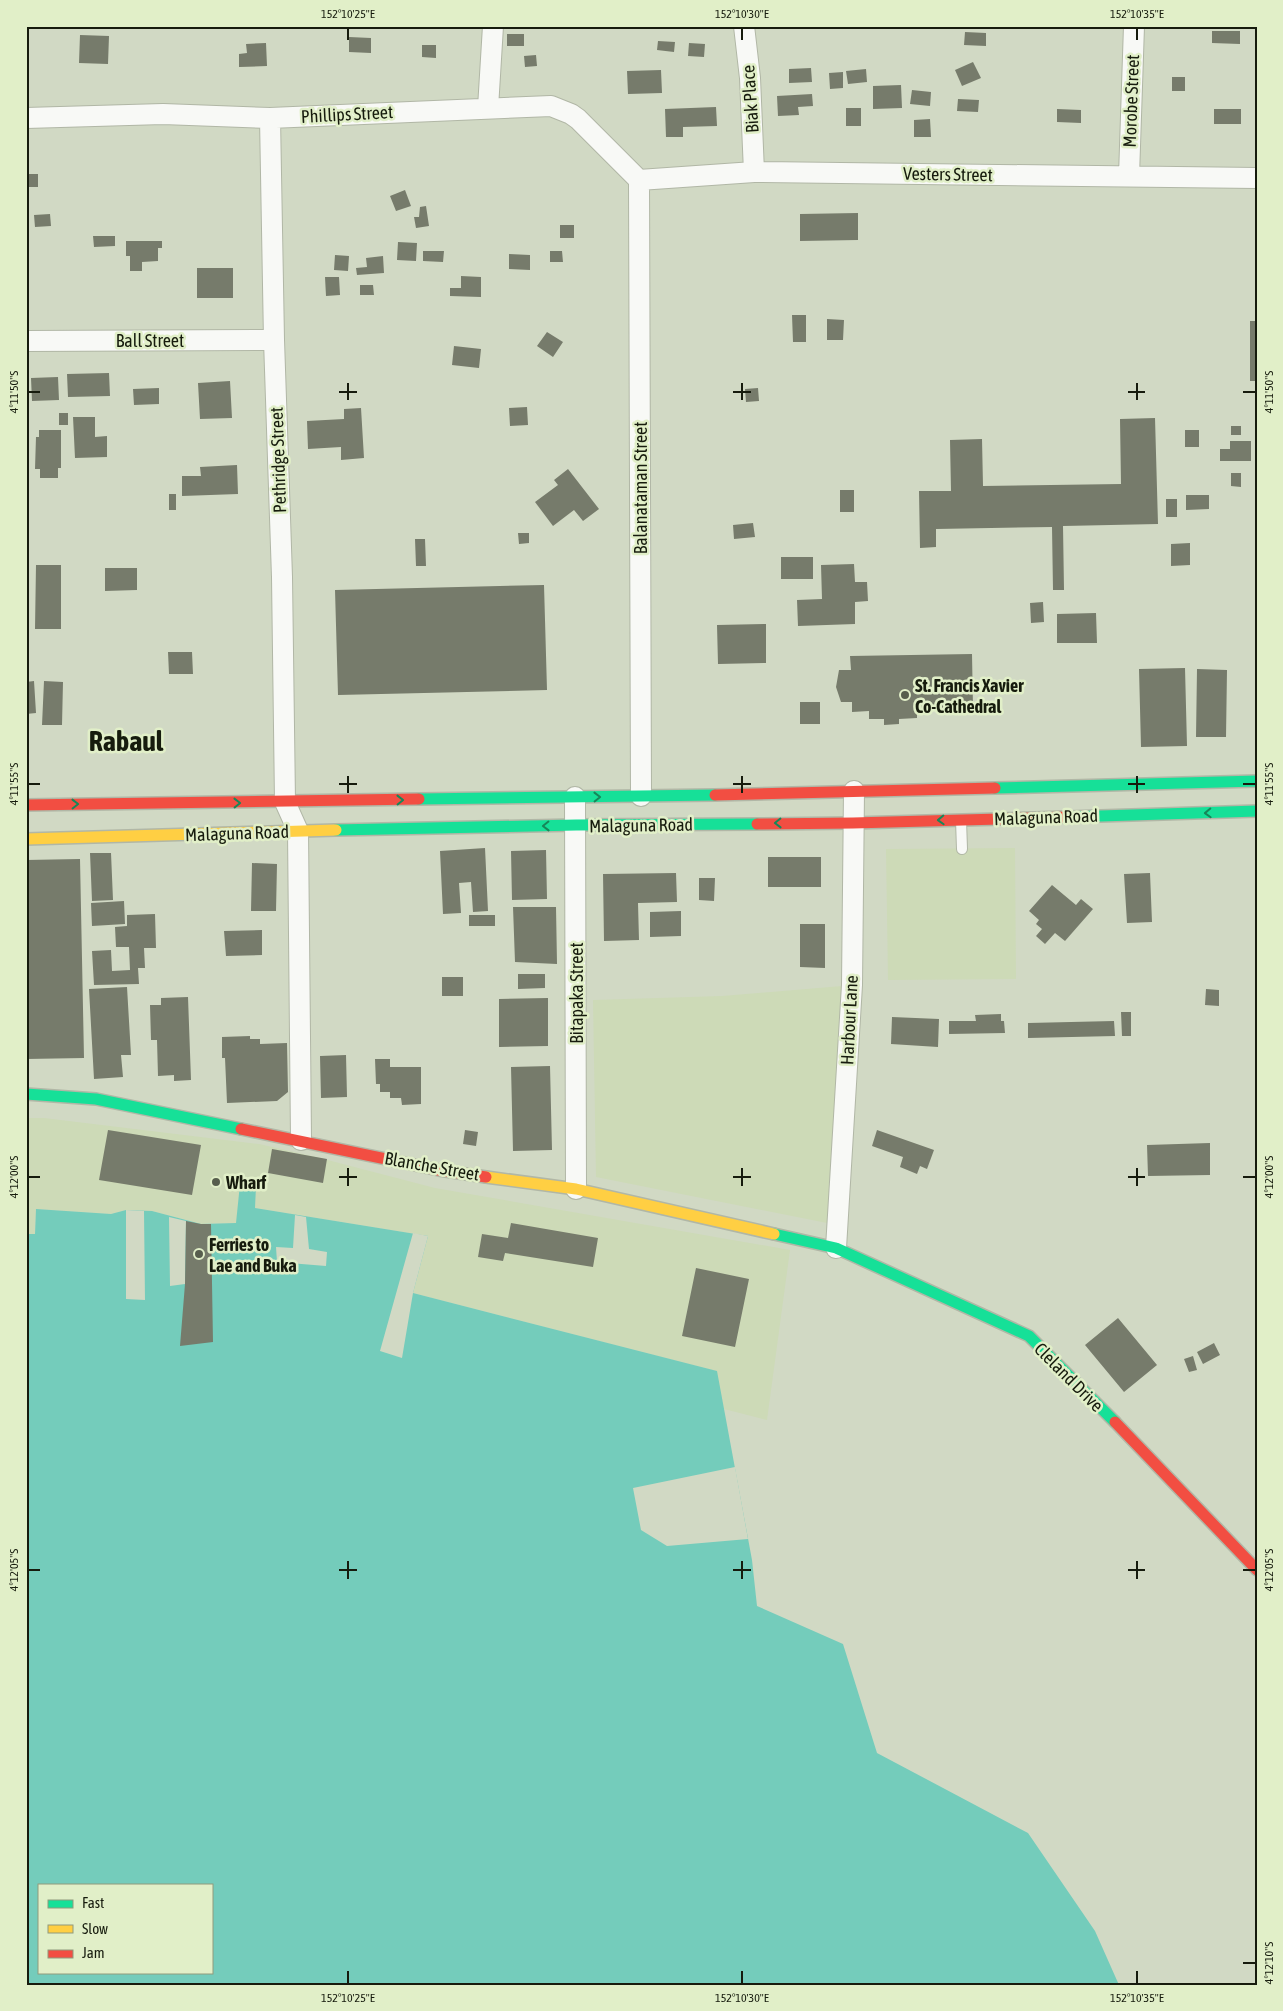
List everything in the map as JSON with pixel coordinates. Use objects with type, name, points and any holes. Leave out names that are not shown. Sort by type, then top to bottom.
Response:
[{"type":"street","points":[[488,108],[493,26]]},
{"type":"street","name":"Biak Place","points":[[744,26],[750,78],[754,172]]},
{"type":"street","name":"Morobe Street","points":[[1129,176],[1134,26]]},
{"type":"street","name":"Phillips Street","points":[[26,118],[163,114],[270,118],[551,106],[578,119],[639,180]]},
{"type":"street","name":"Pethridge Street","points":[[270,118],[274,340],[282,577],[285,802]]},
{"type":"street","name":"Vesters Street","points":[[639,180],[754,172],[1257,178]]},
{"type":"street","name":"Balanataman Street","points":[[639,180],[641,796]]},
{"type":"street","name":"Ball Street","points":[[26,341],[274,340]]},
{"type":"street","name":"Malaguna Road","points":[[26,805],[641,796],[1257,781]]},
{"type":"street","name":"Harbour Lane","points":[[836,1248],[852,985],[854,791]]},
{"type":"street","name":"Bitapaka Street","points":[[575,797],[576,1188]]},
{"type":"street","points":[[285,802],[298,830],[301,1140]]},
{"type":"street","name":"Malaguna Road","points":[[26,840],[298,830],[853,823],[1257,811]]},
{"type":"street","name":"Blanche Street","points":[[26,1094],[96,1099],[439,1170],[576,1188],[836,1248]]},
{"type":"street","name":"Cleland Drive","points":[[836,1248],[1029,1336],[1138,1445],[1257,1570]]},
{"type":"lane","points":[[961,820],[962,849]]},
{"type":"shaded area","points":[[1015,848],[1016,979],[888,980],[886,849]]},
{"type":"shaded area","points":[[842,986],[832,1224],[596,1177],[593,1000],[722,996]]},
{"type":"shaded area","points":[[26,1118],[44,1118],[259,1144],[435,1188],[790,1250],[767,1420],[724,1409],[716,1371],[413,1293],[428,1236],[255,1208],[256,1187],[240,1184],[237,1223],[201,1224],[152,1211],[126,1210],[111,1214],[36,1209],[35,1234],[26,1234]]},
{"type":"water","points":[[240,1184],[256,1187],[255,1208],[428,1236],[413,1293],[717,1371],[752,1560],[757,1606],[843,1644],[877,1753],[1028,1833],[1095,1931],[1119,1985],[26,1985],[26,1234],[35,1234],[36,1209],[111,1214],[126,1210],[152,1211],[201,1224],[236,1223]]},
{"type":"pier","points":[[126,1210],[144,1211],[145,1300],[126,1299]]},
{"type":"pier","points":[[295,1215],[306,1217],[309,1249],[327,1252],[326,1266],[277,1262],[276,1247],[293,1248]]},
{"type":"pier","points":[[169,1217],[186,1221],[185,1284],[170,1286]]},
{"type":"pier","points":[[413,1233],[428,1236],[413,1293],[402,1358],[380,1351]]},
{"type":"pier","points":[[735,1467],[748,1539],[667,1546],[641,1530],[633,1488]]},
{"type":"building","points":[[1212,31],[1240,31],[1240,44],[1212,43]]},
{"type":"building","points":[[965,32],[986,33],[986,46],[964,45]]},
{"type":"building","points":[[507,34],[524,34],[524,46],[507,46]]},
{"type":"building","points":[[80,35],[109,36],[108,64],[79,63]]},
{"type":"building","points":[[349,37],[371,38],[371,53],[349,52]]},
{"type":"building","points":[[658,41],[675,42],[674,52],[657,50]]},
{"type":"building","points":[[266,43],[267,66],[239,67],[239,54],[247,53],[246,44]]},
{"type":"building","points":[[689,43],[705,44],[704,57],[688,56]]},
{"type":"building","points":[[422,45],[436,45],[436,58],[422,57]]},
{"type":"building","points":[[536,55],[537,66],[525,67],[524,56]]},
{"type":"building","points":[[973,62],[981,78],[962,86],[955,70]]},
{"type":"building","points":[[811,68],[812,82],[789,83],[789,69]]},
{"type":"building","points":[[866,69],[867,82],[848,84],[846,71]]},
{"type":"building","points":[[661,70],[662,93],[628,94],[627,71]]},
{"type":"building","points":[[843,72],[843,88],[830,89],[829,73]]},
{"type":"building","points":[[1172,77],[1185,77],[1185,91],[1172,91]]},
{"type":"building","points":[[901,85],[902,108],[873,109],[873,86]]},
{"type":"building","points":[[912,90],[931,92],[930,106],[910,104]]},
{"type":"building","points":[[812,94],[813,106],[798,107],[799,115],[778,116],[777,96]]},
{"type":"building","points":[[958,99],[979,100],[978,112],[957,111]]},
{"type":"building","points":[[716,107],[717,126],[683,127],[683,137],[666,137],[665,109]]},
{"type":"building","points":[[846,108],[861,108],[861,126],[846,126]]},
{"type":"building","points":[[1057,109],[1081,110],[1081,123],[1057,122]]},
{"type":"building","points":[[1214,109],[1241,109],[1241,124],[1214,124]]},
{"type":"building","points":[[930,119],[931,137],[914,137],[914,120]]},
{"type":"building","points":[[28,174],[38,174],[38,187],[28,187]]},
{"type":"building","points":[[405,190],[411,206],[396,211],[390,196]]},
{"type":"building","points":[[426,206],[429,226],[416,228],[414,217],[419,217],[420,207]]},
{"type":"building","points":[[858,213],[858,240],[800,241],[800,214]]},
{"type":"building","points":[[50,214],[51,226],[35,227],[34,215]]},
{"type":"building","points":[[560,225],[574,225],[574,238],[560,238]]},
{"type":"building","points":[[93,236],[115,236],[115,246],[94,247]]},
{"type":"building","points":[[126,241],[162,241],[162,248],[158,248],[158,261],[142,262],[142,271],[130,271],[130,256],[126,256]]},
{"type":"building","points":[[398,242],[417,243],[416,261],[397,260]]},
{"type":"building","points":[[423,251],[444,251],[443,262],[423,261]]},
{"type":"building","points":[[550,251],[562,251],[563,262],[550,262]]},
{"type":"building","points":[[509,254],[530,255],[530,270],[509,269]]},
{"type":"building","points":[[335,255],[349,256],[348,271],[334,270]]},
{"type":"building","points":[[383,256],[384,273],[357,275],[356,268],[367,267],[366,258]]},
{"type":"building","points":[[197,268],[233,268],[233,298],[197,298]]},
{"type":"building","points":[[461,276],[481,277],[481,297],[450,296],[450,288],[461,288]]},
{"type":"building","points":[[325,277],[339,277],[340,295],[326,296]]},
{"type":"building","points":[[360,285],[373,285],[374,295],[360,295]]},
{"type":"building","points":[[792,315],[806,315],[806,342],[793,342]]},
{"type":"building","points":[[827,319],[844,320],[843,340],[827,340]]},
{"type":"building","points":[[1250,321],[1257,321],[1257,381],[1250,381]]},
{"type":"building","points":[[547,332],[563,342],[553,357],[537,346]]},
{"type":"building","points":[[454,346],[481,349],[479,368],[452,365]]},
{"type":"building","points":[[109,373],[110,396],[68,397],[67,374]]},
{"type":"building","points":[[58,377],[59,400],[32,401],[31,378]]},
{"type":"building","points":[[230,381],[232,418],[200,419],[198,383]]},
{"type":"building","points":[[159,388],[159,404],[134,405],[133,389]]},
{"type":"building","points":[[758,388],[759,401],[746,402],[745,389]]},
{"type":"building","points":[[527,407],[528,425],[510,426],[509,408]]},
{"type":"building","points":[[361,408],[364,458],[341,460],[341,447],[308,449],[307,421],[344,419],[344,409]]},
{"type":"building","points":[[59,413],[68,413],[68,425],[59,425]]},
{"type":"building","points":[[73,417],[95,417],[95,437],[107,436],[107,457],[75,458]]},
{"type":"building","points":[[1155,418],[1158,524],[1063,526],[1064,590],[1053,590],[1052,527],[936,529],[936,547],[920,548],[919,491],[951,491],[950,440],[982,439],[983,486],[1121,484],[1120,419]]},
{"type":"building","points":[[1231,426],[1241,426],[1241,435],[1231,435]]},
{"type":"building","points":[[39,430],[61,430],[61,468],[58,468],[58,478],[40,478],[40,469],[35,469],[36,437],[39,437]]},
{"type":"building","points":[[1185,430],[1199,430],[1199,447],[1185,447]]},
{"type":"building","points":[[1230,441],[1251,441],[1251,461],[1220,461],[1220,449],[1230,449]]},
{"type":"building","points":[[237,465],[238,494],[182,496],[182,476],[201,476],[200,467]]},
{"type":"building","points":[[568,469],[599,509],[583,521],[574,510],[553,526],[535,502],[558,485],[554,480]]},
{"type":"building","points":[[1231,473],[1241,473],[1241,487],[1231,486]]},
{"type":"building","points":[[840,490],[854,490],[854,512],[840,512]]},
{"type":"building","points":[[169,494],[176,494],[176,510],[169,510]]},
{"type":"building","points":[[1186,495],[1209,495],[1209,509],[1186,510]]},
{"type":"building","points":[[1166,499],[1177,499],[1177,517],[1166,517]]},
{"type":"building","points":[[753,523],[755,537],[734,539],[733,525]]},
{"type":"building","points":[[518,533],[529,533],[529,543],[519,544]]},
{"type":"building","points":[[415,539],[425,539],[426,566],[416,566]]},
{"type":"building","points":[[1190,543],[1190,565],[1171,566],[1171,544]]},
{"type":"building","points":[[781,557],[813,557],[813,579],[781,579]]},
{"type":"building","points":[[854,564],[855,582],[867,582],[868,601],[855,602],[855,624],[798,626],[797,600],[822,599],[821,565]]},
{"type":"building","points":[[36,565],[61,565],[61,629],[35,629]]},
{"type":"building","points":[[105,568],[137,568],[137,590],[105,591]]},
{"type":"building","points":[[544,585],[547,690],[338,695],[335,590]]},
{"type":"building","points":[[1043,602],[1044,622],[1031,623],[1030,603]]},
{"type":"building","points":[[1096,613],[1097,643],[1057,643],[1057,614]]},
{"type":"building","points":[[766,624],[766,663],[718,664],[717,625]]},
{"type":"building","points":[[168,652],[192,652],[193,674],[169,674]]},
{"type":"building","name":"St. Francis Xavier Co-Cathedral","points":[[972,654],[973,708],[917,709],[917,718],[899,719],[899,724],[884,725],[884,719],[869,719],[869,711],[852,712],[852,702],[841,702],[836,687],[839,670],[851,670],[850,656]]},
{"type":"building","points":[[1185,668],[1187,746],[1141,747],[1139,669]]},
{"type":"building","points":[[1197,669],[1227,670],[1226,737],[1196,737]]},
{"type":"building","points":[[34,681],[36,713],[26,714],[26,682]]},
{"type":"building","points":[[44,681],[63,682],[62,725],[42,725]]},
{"type":"building","points":[[800,702],[820,702],[820,724],[800,724]]},
{"type":"building","points":[[485,848],[488,911],[473,912],[471,882],[459,883],[461,913],[443,914],[440,851]]},
{"type":"building","points":[[546,850],[547,899],[512,900],[511,851]]},
{"type":"building","points":[[90,853],[111,853],[113,900],[92,901]]},
{"type":"building","points":[[768,857],[821,857],[821,887],[768,887]]},
{"type":"building","points":[[80,859],[84,1058],[26,1059],[26,860]]},
{"type":"building","points":[[252,863],[277,864],[276,911],[251,911]]},
{"type":"building","points":[[676,873],[677,902],[638,903],[639,940],[604,941],[603,874]]},
{"type":"building","points":[[1150,873],[1152,922],[1127,923],[1124,874]]},
{"type":"building","points":[[699,878],[715,878],[714,901],[699,900]]},
{"type":"building","points":[[1052,885],[1076,905],[1081,899],[1093,909],[1065,941],[1055,933],[1045,944],[1036,936],[1042,929],[1036,924],[1039,920],[1029,911]]},
{"type":"building","points":[[124,901],[125,924],[92,926],[91,903]]},
{"type":"building","points":[[513,907],[556,907],[557,964],[515,962]]},
{"type":"building","points":[[681,911],[681,936],[650,937],[650,912]]},
{"type":"building","points":[[155,914],[156,948],[144,948],[145,968],[138,968],[139,984],[94,985],[92,951],[111,950],[112,971],[130,970],[129,947],[116,947],[115,927],[127,926],[127,915]]},
{"type":"building","points":[[469,915],[495,915],[495,926],[469,926]]},
{"type":"building","points":[[800,924],[825,924],[825,968],[800,967]]},
{"type":"building","points":[[262,930],[262,955],[226,956],[224,931]]},
{"type":"building","points":[[518,974],[545,974],[545,988],[518,989]]},
{"type":"building","points":[[442,977],[463,977],[463,996],[442,996]]},
{"type":"building","points":[[127,987],[131,1055],[121,1055],[123,1077],[94,1079],[89,989]]},
{"type":"building","points":[[1206,989],[1219,990],[1219,1006],[1205,1005]]},
{"type":"building","points":[[188,997],[191,1080],[174,1081],[174,1075],[158,1076],[157,1040],[151,1040],[150,1005],[161,1005],[161,998]]},
{"type":"building","points":[[548,998],[548,1046],[499,1047],[499,999]]},
{"type":"building","points":[[1121,1012],[1131,1012],[1131,1036],[1122,1036]]},
{"type":"building","points":[[1001,1014],[1005,1033],[949,1034],[949,1021],[976,1021],[975,1015]]},
{"type":"building","points":[[892,1017],[939,1019],[938,1047],[891,1044]]},
{"type":"building","points":[[1114,1021],[1115,1036],[1028,1038],[1028,1023]]},
{"type":"building","points":[[250,1036],[250,1039],[260,1039],[260,1044],[287,1043],[288,1092],[277,1101],[227,1103],[225,1058],[222,1058],[222,1037]]},
{"type":"building","points":[[346,1055],[347,1097],[321,1098],[320,1056]]},
{"type":"building","points":[[375,1059],[390,1059],[390,1067],[421,1067],[421,1104],[402,1105],[401,1098],[390,1098],[390,1092],[380,1092],[380,1084],[376,1084]]},
{"type":"building","points":[[550,1066],[552,1150],[513,1151],[511,1067]]},
{"type":"building","points":[[108,1130],[201,1145],[192,1195],[99,1180]]},
{"type":"building","points":[[465,1130],[478,1132],[476,1146],[463,1144]]},
{"type":"building","points":[[877,1130],[934,1150],[927,1169],[920,1166],[917,1174],[900,1167],[903,1157],[872,1146]]},
{"type":"building","points":[[1210,1143],[1210,1175],[1148,1176],[1147,1145]]},
{"type":"building","points":[[272,1149],[327,1159],[323,1183],[268,1173]]},
{"type":"building","name":"Ferries to Lae and Buka","points":[[186,1221],[211,1224],[213,1342],[180,1346],[185,1284]]},
{"type":"building","points":[[511,1223],[598,1238],[593,1267],[505,1253],[503,1261],[478,1257],[482,1234],[508,1238]]},
{"type":"building","points":[[696,1268],[749,1279],[735,1347],[682,1336]]},
{"type":"building","points":[[1118,1318],[1157,1365],[1124,1392],[1085,1345]]},
{"type":"building","points":[[1214,1343],[1220,1355],[1203,1364],[1197,1352]]},
{"type":"building","points":[[1193,1356],[1197,1370],[1189,1372],[1184,1359]]},
{"type":"traffic: fast","points":[[995,788],[1257,781]]},
{"type":"traffic: fast","points":[[419,799],[715,795]]},
{"type":"traffic: fast","points":[[1069,817],[1257,811]]},
{"type":"traffic: fast","points":[[336,830],[576,825],[757,824]]},
{"type":"traffic: fast","points":[[26,1094],[96,1099],[241,1129]]},
{"type":"traffic: fast","points":[[774,1234],[836,1248],[1029,1336],[1115,1422]]},
{"type":"traffic: slow","points":[[26,839],[336,830]]},
{"type":"traffic: slow","points":[[486,1177],[576,1189],[774,1234]]},
{"type":"traffic: jam","points":[[715,795],[995,788]]},
{"type":"traffic: jam","points":[[26,805],[419,799]]},
{"type":"traffic: jam","points":[[757,824],[1069,817]]},
{"type":"traffic: jam","points":[[241,1129],[439,1170],[486,1177]]},
{"type":"traffic: jam","points":[[1115,1422],[1257,1570]]},
{"type":"place","name":"St. Francis Xavier Co-Cathedral","points":[[905,695]]},
{"type":"place","name":"Wharf","points":[[216,1182]]},
{"type":"place","name":"Ferries to Lae and Buka","points":[[199,1254]]},
{"type":"district","name":"Rabaul","points":[[126,741]]}]
